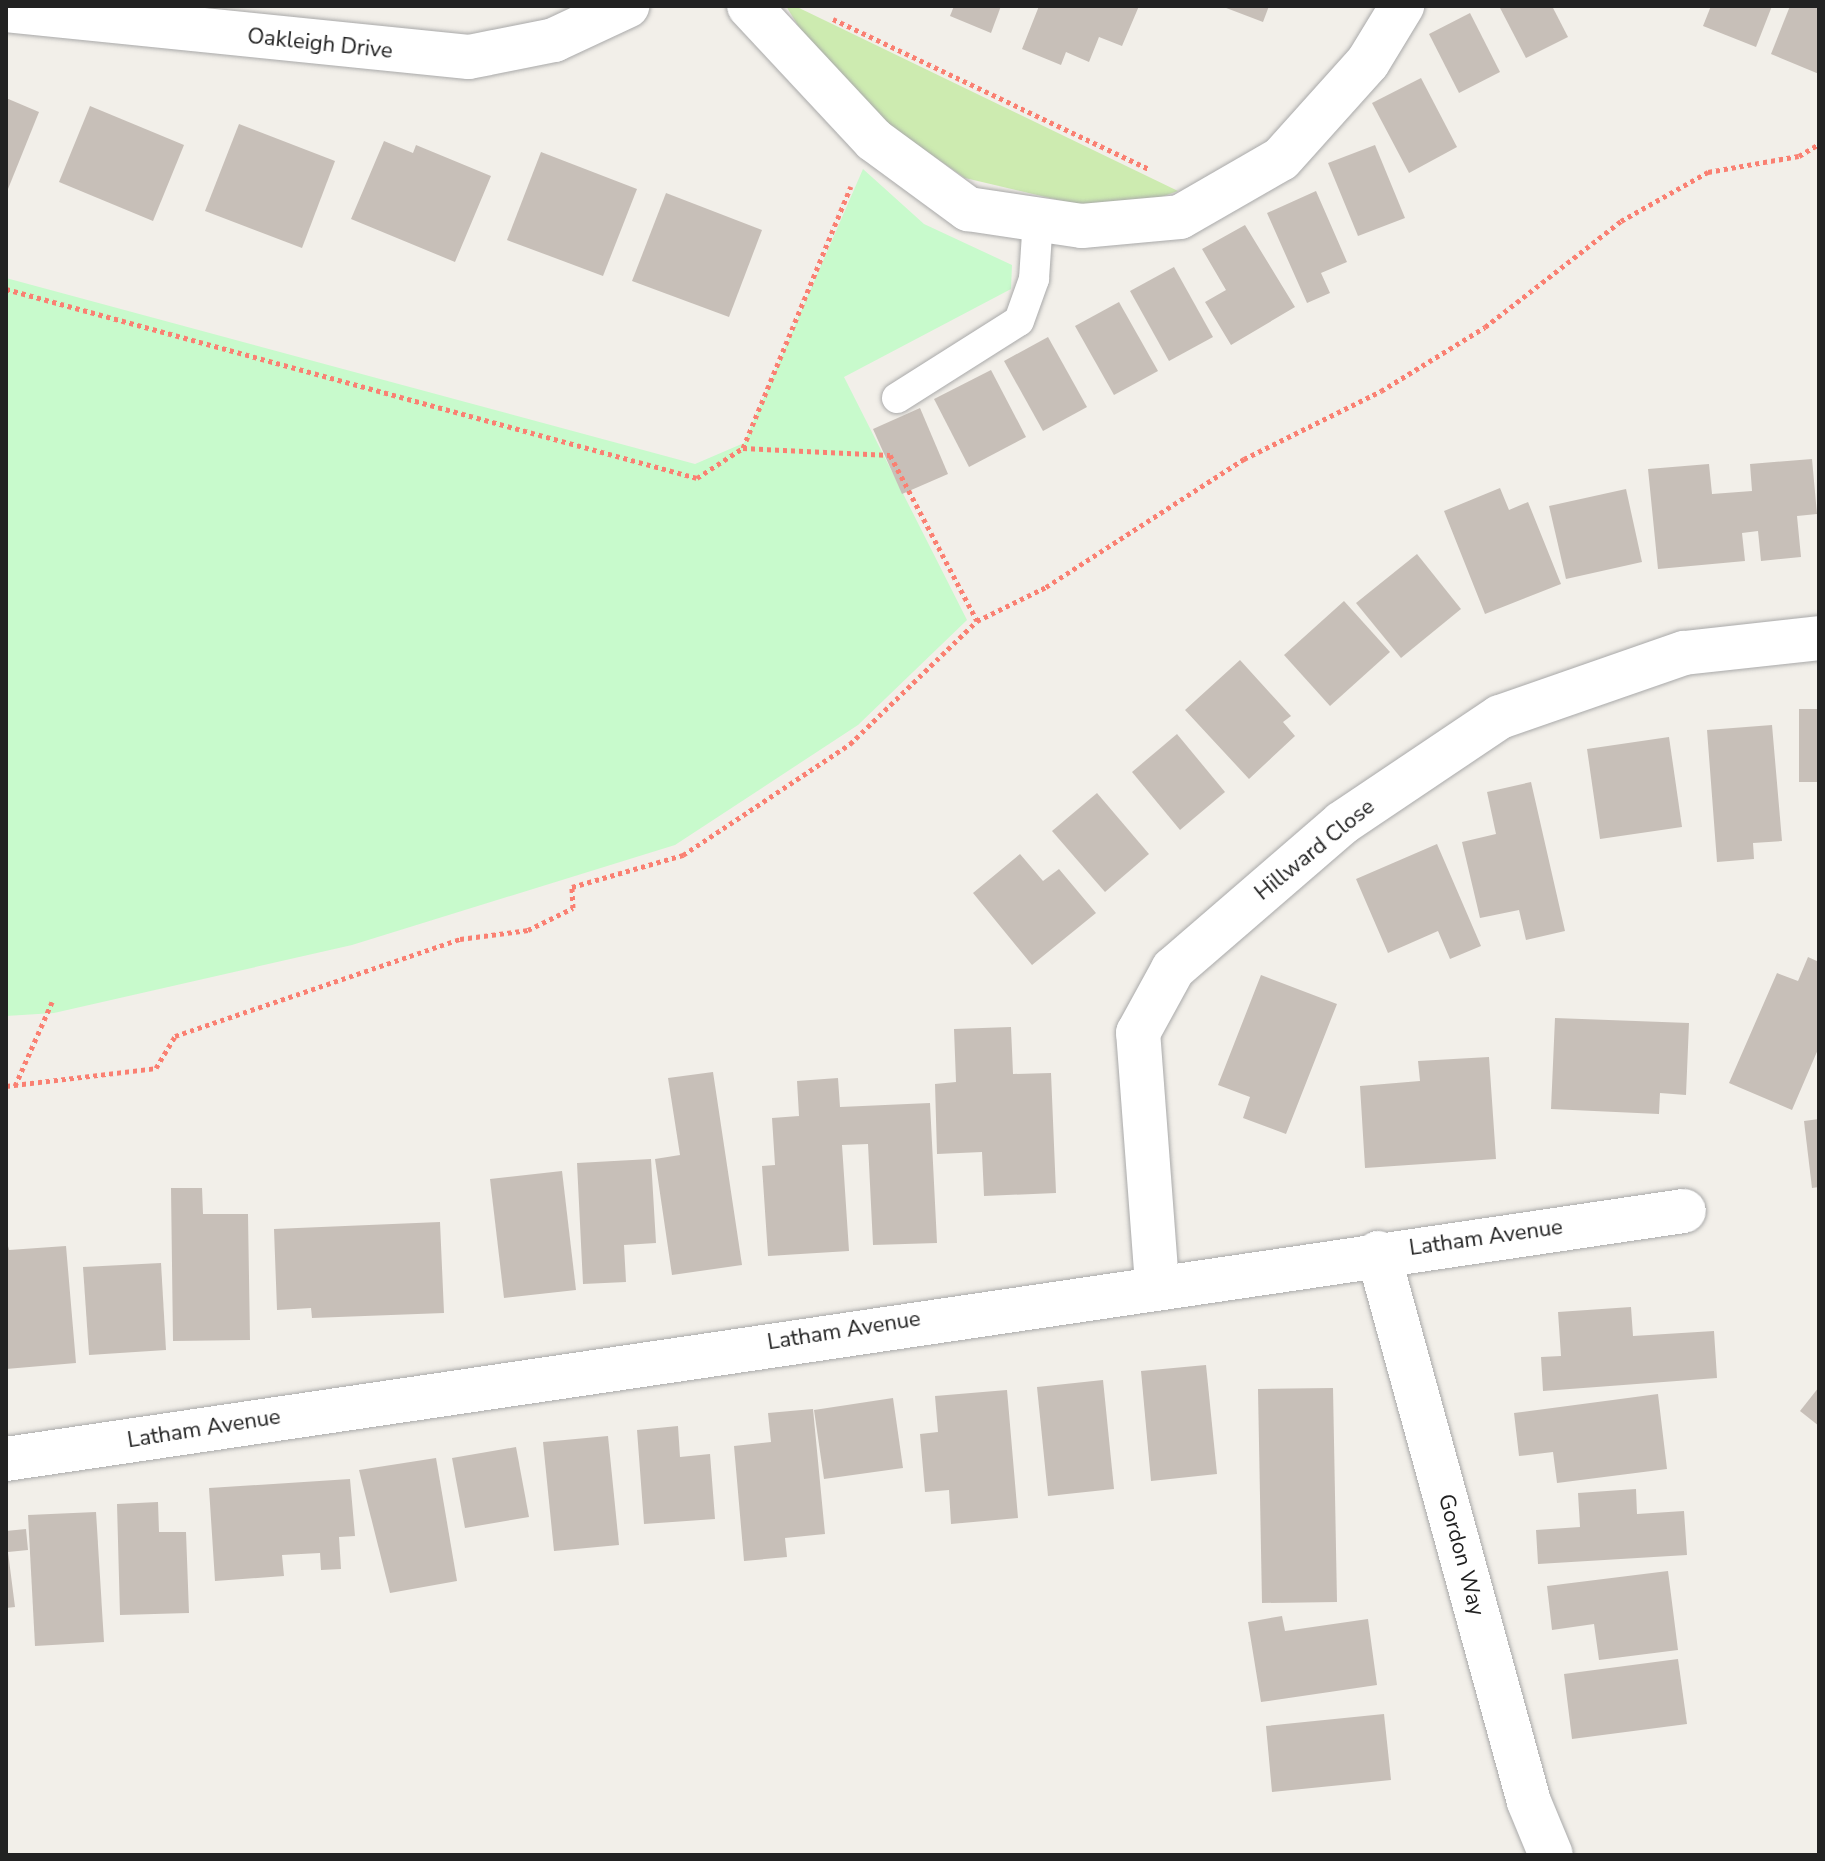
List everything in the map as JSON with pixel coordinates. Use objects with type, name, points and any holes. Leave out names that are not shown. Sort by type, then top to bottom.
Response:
[{"type":"street","name":"Oakleigh Drive","points":[[6,10],[469,57],[554,40],[627,6]]},
{"type":"street","points":[[749,6],[858,124],[968,209],[1082,226],[1180,217],[1281,159],[1368,62],[1402,6]]},
{"type":"street","name":"Hillward Close","points":[[1157,1284],[1138,1033],[1173,969],[1342,823],[1500,717],[1684,653],[1819,638]]},
{"type":"street","name":"Latham Avenue","points":[[6,1459],[1157,1284],[1684,1211]]},
{"type":"street","name":"Gordon Way","points":[[1378,1253],[1529,1802],[1551,1855]]},
{"type":"lane","points":[[897,398],[1019,321],[1034,279],[1038,219]]},
{"type":"path","points":[[820,13],[1212,198]]},
{"type":"path","points":[[6,1086],[156,1068],[175,1036],[460,939],[528,930],[573,908],[572,887],[683,855],[850,744],[977,621],[1046,587],[1244,459],[1392,384],[1485,327],[1621,221],[1708,172],[1799,156],[1819,144]]},
{"type":"path","points":[[6,289],[697,478],[743,448],[854,177]]},
{"type":"path","points":[[743,448],[890,455],[977,621]]},
{"type":"path","points":[[15,1086],[52,1002]]},
{"type":"green space","points":[[786,6],[795,6],[1178,191],[1133,207],[1088,207],[965,178],[886,123],[810,45]]},
{"type":"green space","points":[[863,169],[924,224],[1012,265],[1011,289],[844,377],[967,620],[858,725],[675,845],[352,945],[54,1013],[6,1016],[6,278],[695,464],[744,443]]},
{"type":"building","points":[[954,6],[1001,6],[991,33],[950,16]]},
{"type":"building","points":[[1039,6],[1139,6],[1122,46],[1099,37],[1089,62],[1066,52],[1061,65],[1022,49]]},
{"type":"building","points":[[1221,6],[1269,6],[1263,22]]},
{"type":"building","points":[[1499,6],[1552,6],[1568,37],[1526,58]]},
{"type":"building","points":[[1711,6],[1772,6],[1756,47],[1703,26]]},
{"type":"building","points":[[1790,6],[1819,6],[1819,74],[1771,54]]},
{"type":"building","points":[[1470,13],[1500,72],[1459,93],[1429,34]]},
{"type":"building","points":[[1421,78],[1457,147],[1409,173],[1372,103]]},
{"type":"building","points":[[6,98],[39,112],[6,194]]},
{"type":"building","points":[[90,106],[184,145],[153,221],[59,182]]},
{"type":"building","points":[[239,124],[335,161],[302,248],[205,211]]},
{"type":"building","points":[[384,141],[413,153],[416,145],[491,176],[455,262],[351,219]]},
{"type":"building","points":[[1375,145],[1405,218],[1358,236],[1328,163]]},
{"type":"building","points":[[541,152],[637,189],[603,276],[507,240]]},
{"type":"building","points":[[1316,191],[1347,262],[1321,273],[1330,293],[1307,303],[1267,213]]},
{"type":"building","points":[[666,193],[762,230],[729,317],[632,281]]},
{"type":"building","points":[[1245,225],[1295,307],[1231,345],[1205,302],[1226,290],[1202,249]]},
{"type":"building","points":[[1174,267],[1213,337],[1169,361],[1130,291]]},
{"type":"building","points":[[1119,302],[1158,371],[1114,395],[1075,326]]},
{"type":"building","points":[[1048,337],[1087,407],[1043,431],[1004,361]]},
{"type":"building","points":[[991,370],[1026,437],[969,467],[934,399]]},
{"type":"building","points":[[920,408],[948,474],[902,494],[873,429]]},
{"type":"building","points":[[1812,459],[1817,514],[1797,516],[1801,557],[1761,561],[1758,531],[1742,533],[1745,561],[1658,569],[1648,469],[1709,464],[1712,494],[1752,491],[1750,464]]},
{"type":"building","points":[[1500,488],[1509,510],[1528,502],[1561,584],[1485,614],[1444,511]]},
{"type":"building","points":[[1626,489],[1642,562],[1566,579],[1549,506]]},
{"type":"building","points":[[1417,554],[1461,609],[1401,658],[1356,603]]},
{"type":"building","points":[[1344,601],[1390,652],[1330,706],[1284,655]]},
{"type":"building","points":[[1240,660],[1291,716],[1283,722],[1295,736],[1249,779],[1185,710]]},
{"type":"building","points":[[1799,709],[1819,709],[1819,782],[1799,782]]},
{"type":"building","points":[[1772,725],[1782,841],[1753,843],[1754,859],[1717,862],[1707,730]]},
{"type":"building","points":[[1177,734],[1225,792],[1180,830],[1132,772]]},
{"type":"building","points":[[1669,737],[1682,827],[1600,839],[1587,749]]},
{"type":"building","points":[[1531,782],[1565,931],[1526,940],[1519,910],[1480,918],[1462,842],[1496,834],[1487,792]]},
{"type":"building","points":[[1097,793],[1149,854],[1105,892],[1052,831]]},
{"type":"building","points":[[1437,844],[1481,946],[1450,959],[1438,931],[1388,953],[1356,879]]},
{"type":"building","points":[[1020,854],[1043,881],[1059,869],[1096,913],[1032,965],[973,893]]},
{"type":"building","points":[[1808,957],[1819,962],[1819,1047],[1792,1110],[1729,1083],[1777,973],[1798,981]]},
{"type":"building","points":[[1261,975],[1337,1004],[1286,1134],[1243,1118],[1250,1097],[1218,1085]]},
{"type":"building","points":[[1555,1018],[1689,1023],[1686,1095],[1660,1093],[1659,1114],[1551,1109]]},
{"type":"building","points":[[1011,1027],[1013,1074],[1051,1073],[1056,1193],[984,1196],[982,1152],[937,1154],[935,1084],[956,1082],[954,1029]]},
{"type":"building","points":[[1489,1057],[1496,1159],[1365,1168],[1360,1086],[1420,1081],[1418,1061]]},
{"type":"building","points":[[713,1072],[742,1265],[672,1275],[655,1159],[680,1155],[668,1078]]},
{"type":"building","points":[[838,1078],[840,1107],[930,1103],[937,1243],[873,1245],[868,1144],[842,1145],[849,1251],[768,1256],[762,1166],[775,1165],[772,1118],[799,1116],[797,1081]]},
{"type":"building","points":[[1819,1119],[1819,1187],[1812,1188],[1804,1121]]},
{"type":"building","points":[[651,1159],[656,1243],[624,1245],[626,1282],[583,1284],[577,1163]]},
{"type":"building","points":[[562,1171],[576,1290],[504,1298],[490,1179]]},
{"type":"building","points":[[171,1188],[202,1188],[203,1214],[248,1214],[250,1340],[173,1341]]},
{"type":"building","points":[[440,1222],[444,1313],[312,1318],[311,1308],[277,1310],[274,1229]]},
{"type":"building","points":[[6,1238],[9,1250],[66,1246],[76,1363],[6,1369]]},
{"type":"building","points":[[161,1263],[166,1350],[89,1355],[83,1267]]},
{"type":"building","points":[[1631,1307],[1633,1336],[1714,1331],[1717,1378],[1543,1391],[1541,1357],[1561,1356],[1558,1312]]},
{"type":"building","points":[[1206,1365],[1217,1474],[1151,1481],[1141,1371]]},
{"type":"building","points":[[1103,1380],[1114,1489],[1048,1496],[1037,1387]]},
{"type":"building","points":[[1819,1387],[1819,1426],[1800,1411]]},
{"type":"building","points":[[1333,1388],[1337,1602],[1262,1603],[1258,1389]]},
{"type":"building","points":[[1007,1390],[1018,1518],[951,1524],[949,1490],[925,1492],[920,1434],[938,1432],[935,1396]]},
{"type":"building","points":[[1658,1394],[1667,1469],[1557,1483],[1553,1452],[1519,1456],[1514,1413]]},
{"type":"building","points":[[893,1398],[903,1468],[824,1479],[814,1410]]},
{"type":"building","points":[[813,1409],[825,1534],[785,1538],[787,1557],[744,1561],[734,1446],[771,1442],[768,1413]]},
{"type":"building","points":[[678,1426],[680,1457],[710,1454],[715,1519],[644,1524],[637,1430]]},
{"type":"building","points":[[608,1436],[619,1545],[554,1551],[543,1442]]},
{"type":"building","points":[[516,1447],[529,1517],[465,1528],[452,1458]]},
{"type":"building","points":[[436,1458],[457,1581],[390,1593],[359,1470]]},
{"type":"building","points":[[350,1479],[355,1536],[339,1537],[341,1569],[321,1570],[320,1553],[282,1555],[284,1576],[215,1581],[209,1488]]},
{"type":"building","points":[[1636,1489],[1637,1514],[1684,1511],[1687,1555],[1538,1564],[1536,1530],[1580,1527],[1578,1493]]},
{"type":"building","points":[[158,1502],[159,1532],[186,1532],[189,1613],[120,1615],[117,1504]]},
{"type":"building","points":[[96,1512],[104,1642],[35,1646],[28,1515]]},
{"type":"building","points":[[26,1529],[28,1550],[8,1552],[15,1607],[6,1608],[6,1531]]},
{"type":"building","points":[[1668,1571],[1678,1650],[1599,1660],[1594,1624],[1552,1630],[1547,1586]]},
{"type":"building","points":[[1282,1616],[1285,1631],[1368,1619],[1377,1685],[1261,1702],[1248,1622]]},
{"type":"building","points":[[1678,1659],[1687,1724],[1572,1739],[1564,1674]]},
{"type":"building","points":[[1384,1714],[1391,1780],[1272,1792],[1266,1726]]}]
